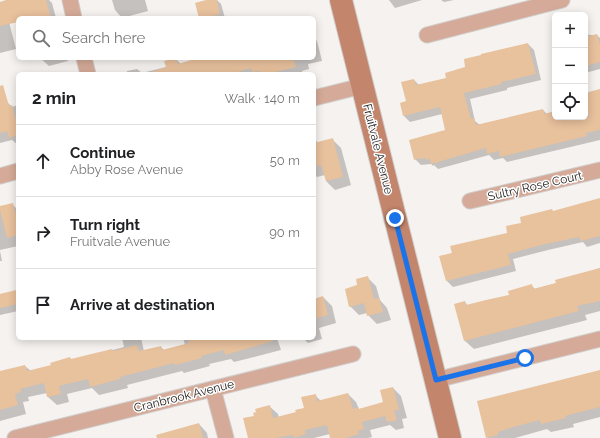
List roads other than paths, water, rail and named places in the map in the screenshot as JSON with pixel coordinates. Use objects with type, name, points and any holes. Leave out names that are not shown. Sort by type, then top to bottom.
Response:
[{"type":"main road","name":"Fruitvale Avenue","points":[[341,0],[450,438]]},
{"type":"street","points":[[70,0],[74,16]]},
{"type":"street","points":[[427,35],[562,0]]},
{"type":"street","points":[[84,60],[88,72]]},
{"type":"street","points":[[316,98],[362,86]]},
{"type":"street","name":"Sultry Rose Court","points":[[470,201],[600,170]]},
{"type":"street","points":[[0,176],[16,172]]},
{"type":"street","points":[[436,380],[600,339]]},
{"type":"street","name":"Cranbrook Avenue","points":[[15,438],[353,354]]},
{"type":"street","points":[[213,389],[226,438]]}]
